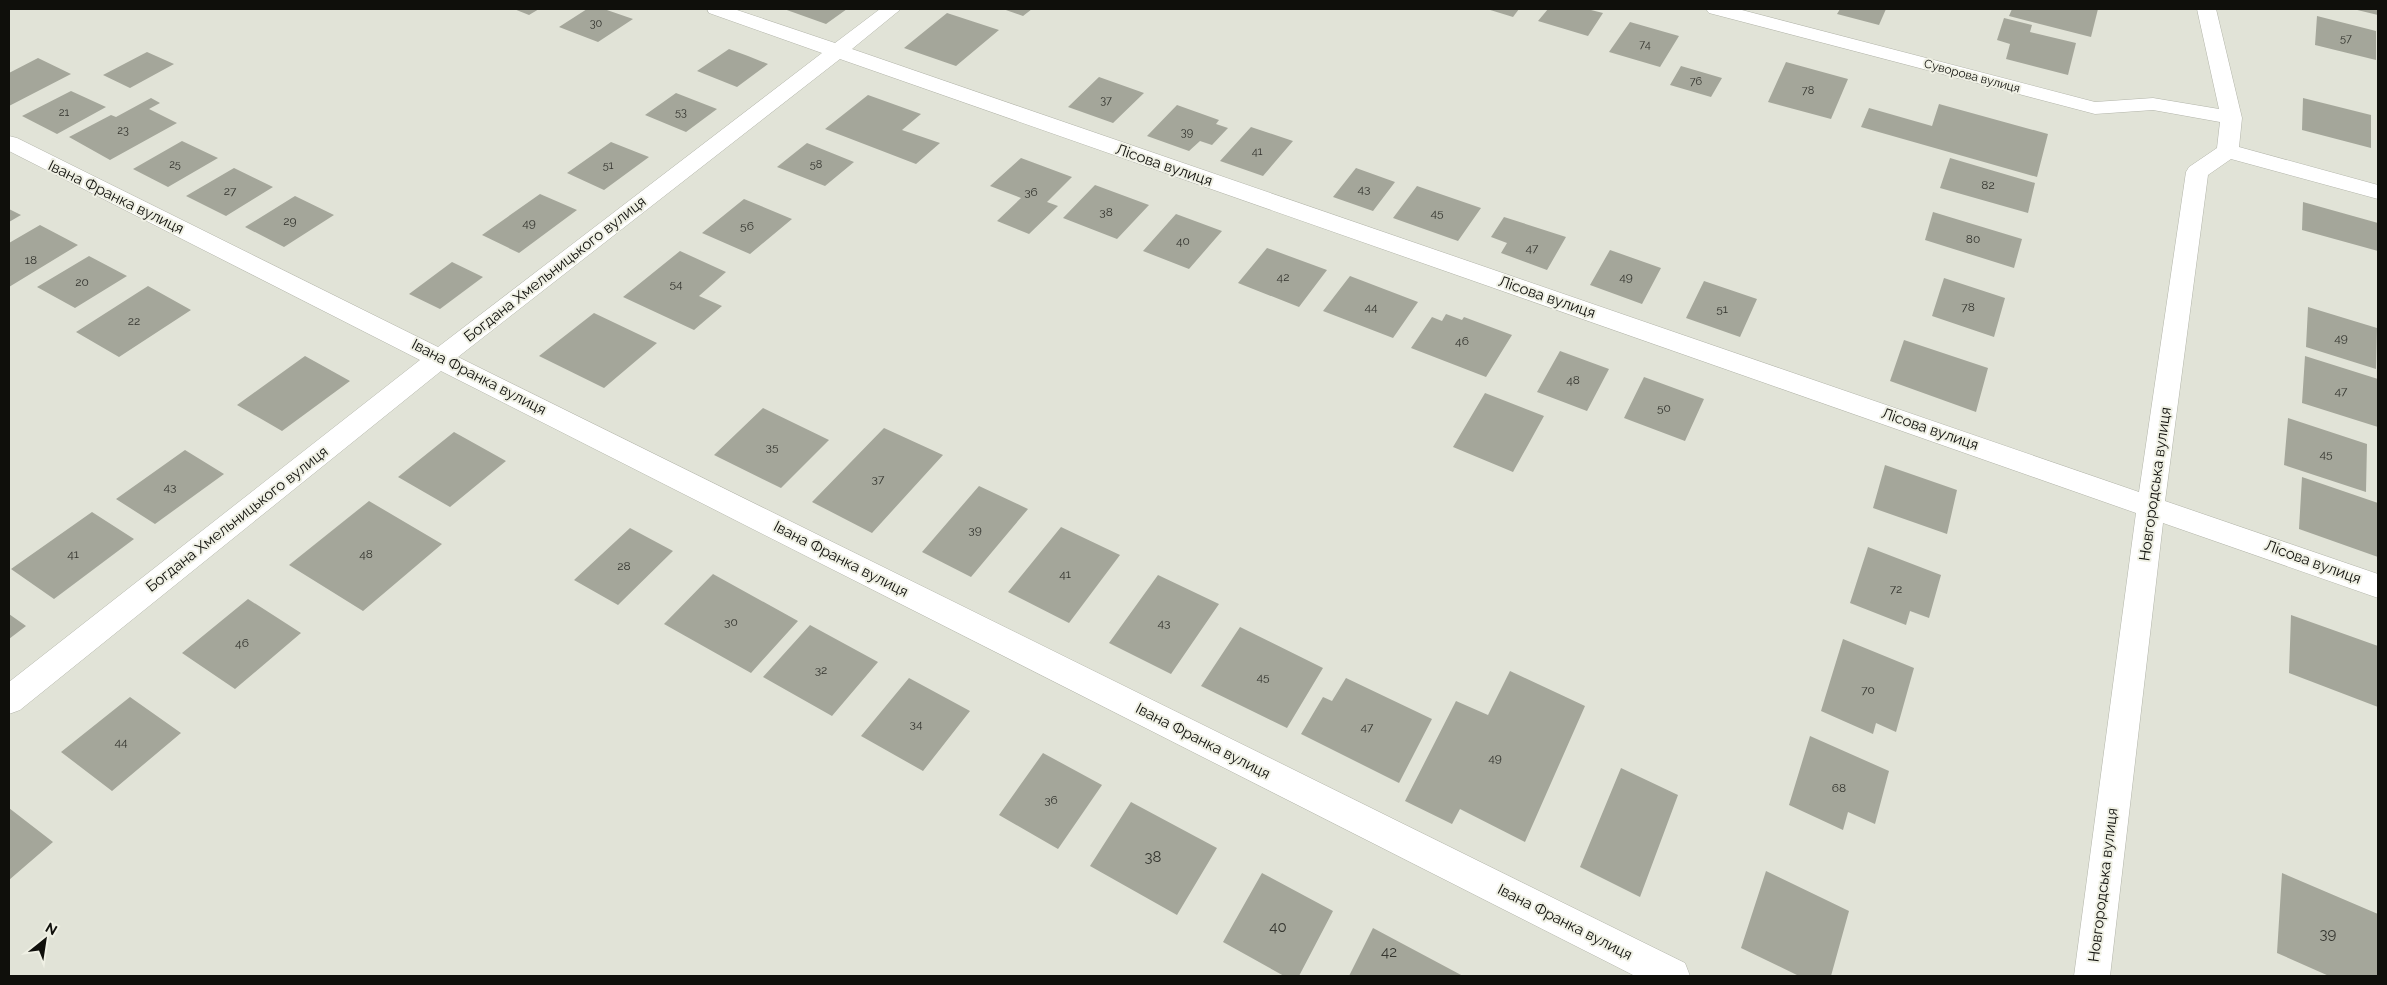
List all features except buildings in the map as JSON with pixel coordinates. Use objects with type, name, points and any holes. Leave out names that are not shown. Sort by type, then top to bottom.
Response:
[{"type":"street","name":"Лісова вулиця","points":[[716,9],[2151,505],[2378,586]]},
{"type":"street","name":"Богдана Хмельницького вулиця","points":[[9,700],[440,358],[835,51],[892,9]]},
{"type":"street","name":"Суворова вулиця","points":[[1716,9],[2095,108],[2154,104],[2231,118]]},
{"type":"street","points":[[2207,9],[2231,118],[2228,151],[2378,192]]},
{"type":"street","name":"Івана Франка вулиця","points":[[9,143],[1672,976]]},
{"type":"street","name":"Новгородська вулиця","points":[[2092,976],[2151,505],[2197,172],[2228,151]]}]
